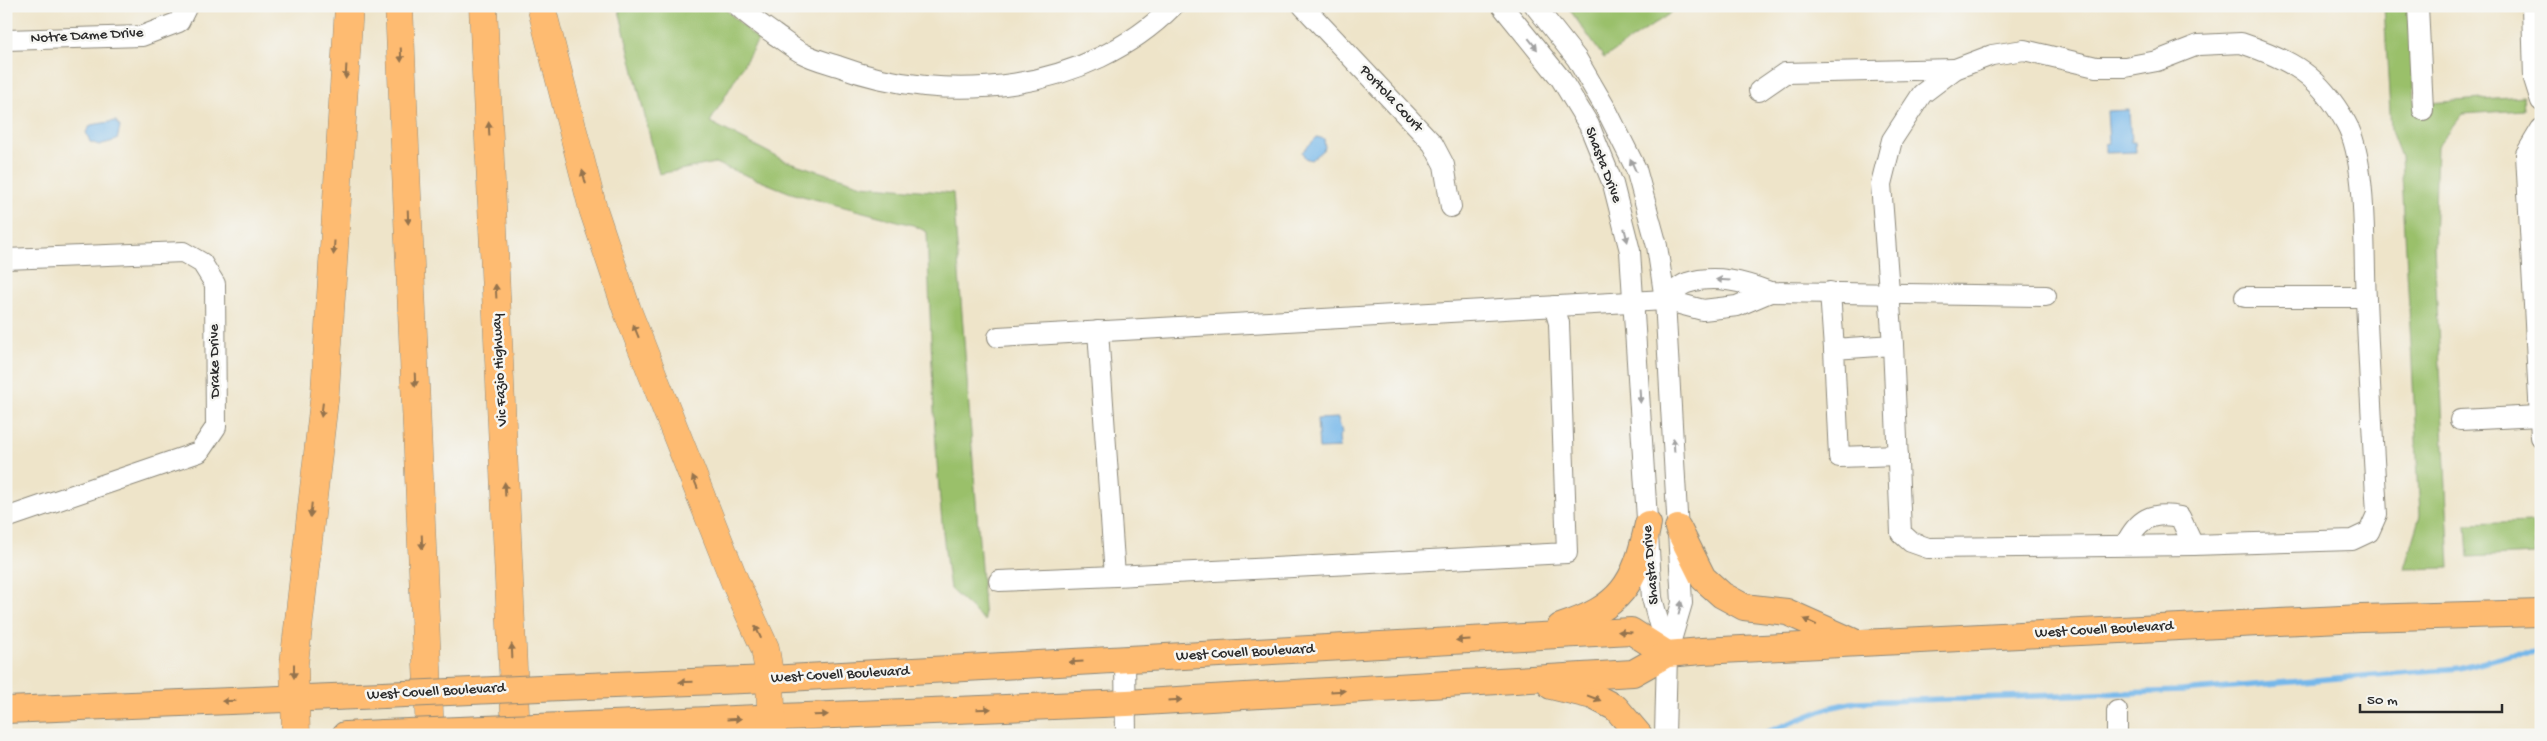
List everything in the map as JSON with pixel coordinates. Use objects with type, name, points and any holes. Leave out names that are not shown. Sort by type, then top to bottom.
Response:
[{"type":"highway","points":[[296,735],[294,664],[324,392],[349,6]]},
{"type":"highway","points":[[399,6],[430,735]]},
{"type":"highway","name":"Vic Fazio Highway","points":[[483,6],[516,735]]},
{"type":"highway","points":[[541,6],[593,209],[627,310],[735,582],[765,648],[770,679],[773,726]]},
{"type":"main road","points":[[1533,636],[1583,619],[1602,609],[1625,589],[1640,560],[1648,524]]},
{"type":"main road","points":[[1678,528],[1703,578],[1722,596],[1744,607],[1787,612],[1855,642]]},
{"type":"main road","name":"West Covell Boulevard","points":[[345,735],[563,726],[773,726],[1633,673],[1667,654],[1855,642],[2351,618],[2541,613]]},
{"type":"main road","name":"West Covell Boulevard","points":[[6,710],[770,679],[1631,631],[1667,654]]},
{"type":"main road","points":[[1531,680],[1593,696],[1616,708],[1639,735]]},
{"type":"main road","points":[[6,724],[101,720],[143,704]]},
{"type":"street","name":"Notre Dame Drive","points":[[6,40],[142,36],[179,22],[187,6]]},
{"type":"street","points":[[738,6],[802,54],[890,83],[936,88],[1029,82],[1074,69],[1111,53],[1163,16],[1173,6]]},
{"type":"street","name":"Portola Court","points":[[1303,6],[1433,144],[1444,165],[1451,207]]},
{"type":"street","name":"Shasta Drive","points":[[1502,6],[1560,79],[1589,126],[1613,184],[1630,252],[1652,603],[1667,654]]},
{"type":"street","name":"Shasta Drive","points":[[1534,6],[1577,59],[1606,109],[1636,169],[1657,246],[1665,300],[1682,603],[1667,654]]},
{"type":"street","points":[[2418,6],[2423,110]]},
{"type":"street","points":[[2532,6],[2534,78],[2541,100]]},
{"type":"street","points":[[2241,44],[2274,54],[2304,71],[2328,95],[2347,124],[2357,153],[2364,225],[2365,297],[2377,514],[2369,532],[2352,540],[2193,545],[1928,548],[1912,542],[1902,533],[1893,345],[1888,292],[1882,184],[1892,140],[1922,94],[1955,69],[1992,55],[2024,50],[2096,67],[2125,67],[2157,60],[2198,45],[2241,44]]},
{"type":"street","points":[[1759,91],[1785,73],[1955,69]]},
{"type":"street","points":[[2541,129],[2526,154],[2541,437]]},
{"type":"street","name":"Drake Drive","points":[[6,259],[183,252],[202,263],[214,284],[216,427],[199,452],[6,518]]},
{"type":"street","points":[[1665,300],[1685,283],[1717,279],[1743,281],[1770,292],[1888,292],[2046,296]]},
{"type":"street","points":[[998,337],[1634,301],[1665,300],[1703,310],[1738,306],[1770,292]]},
{"type":"street","points":[[1830,292],[1838,457],[1898,455]]},
{"type":"street","points":[[2245,297],[2365,297]]},
{"type":"street","points":[[999,581],[1567,552],[1559,323],[1554,306]]},
{"type":"street","points":[[1098,331],[1114,576]]},
{"type":"street","points":[[1834,349],[1893,345]]},
{"type":"street","points":[[2460,420],[2539,416]]},
{"type":"street","points":[[2126,545],[2132,531],[2146,518],[2165,514],[2180,517],[2193,545]]},
{"type":"street","points":[[1665,735],[1667,654]]},
{"type":"street","points":[[1125,660],[1126,735]]},
{"type":"street","points":[[2116,711],[2117,735]]},
{"type":"green space","points":[[618,6],[722,6],[758,40],[710,122],[783,160],[862,185],[953,193],[985,621],[950,589],[944,545],[937,456],[927,232],[913,225],[791,193],[715,163],[659,174]]},
{"type":"green space","points":[[1567,6],[1681,6],[1604,58]]},
{"type":"green space","points":[[2384,6],[2410,6],[2415,104],[2523,96],[2524,110],[2463,114],[2437,146],[2434,245],[2450,568],[2404,569],[2420,515],[2401,157],[2391,131]]},
{"type":"green space","points":[[2534,522],[2535,554],[2468,557],[2466,524]]},
{"type":"water","points":[[2129,110],[2131,142],[2135,142],[2136,152],[2105,153],[2105,144],[2109,143],[2107,111]]},
{"type":"water","points":[[116,121],[120,127],[117,140],[99,145],[90,142],[86,132],[91,125]]},
{"type":"water","points":[[1317,137],[1324,139],[1325,148],[1311,160],[1305,158],[1302,152]]},
{"type":"water","points":[[1338,418],[1342,433],[1339,437],[1340,448],[1319,449],[1317,419]]},
{"type":"waterway","points":[[1760,735],[1828,708],[1856,702],[2182,691],[2460,668],[2511,654],[2541,652]]}]
